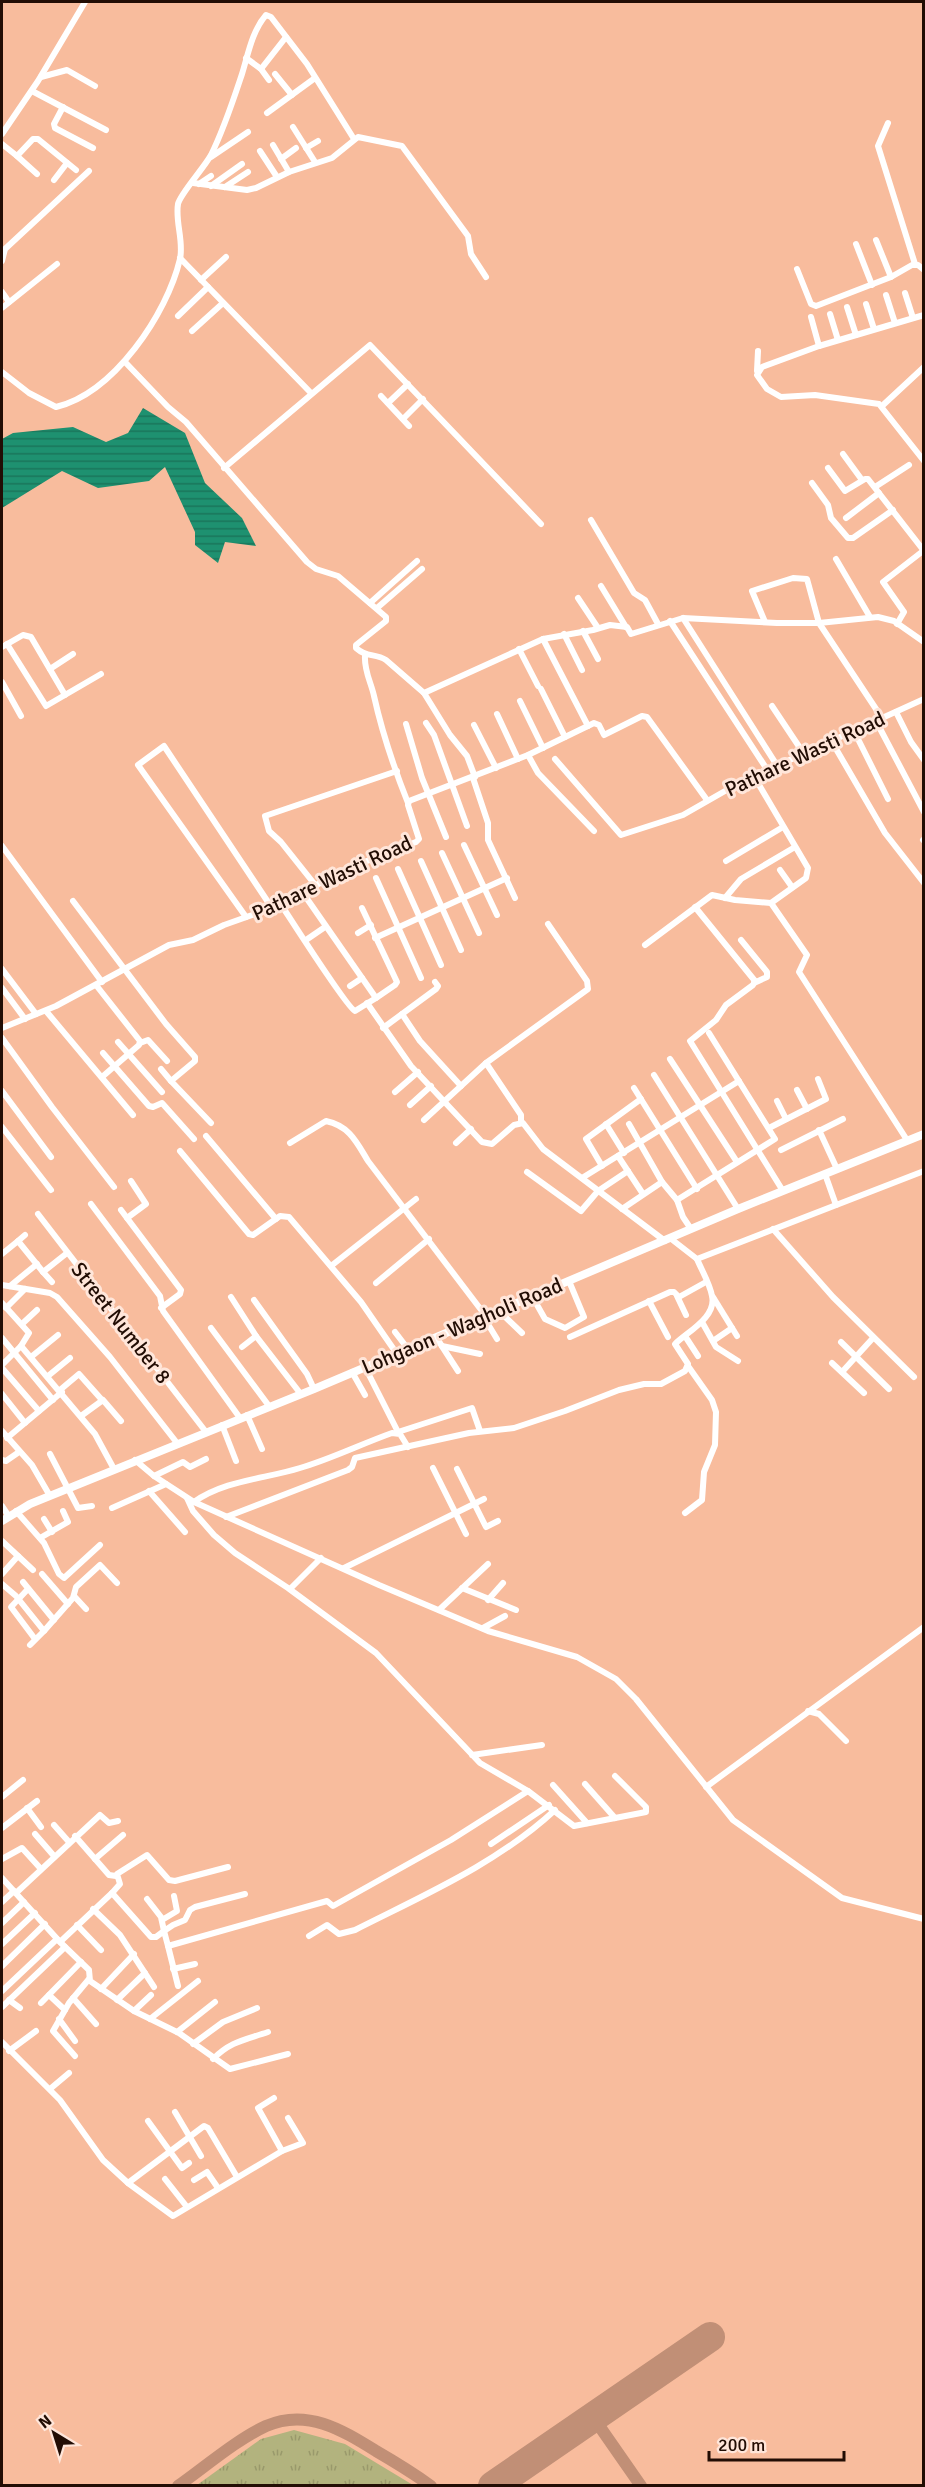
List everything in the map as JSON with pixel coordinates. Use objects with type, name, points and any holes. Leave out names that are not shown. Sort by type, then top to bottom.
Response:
[{"type":"main road","name":"Lohgaon - Wagholi Road","points":[[8,1516],[135,1460],[314,1389],[738,1209],[924,1134]]},
{"type":"street","points":[[2,134],[32,91],[85,2]]},
{"type":"street","points":[[2,372],[29,393],[56,407],[96,387],[125,362],[147,330],[166,294],[180,258],[178,202],[196,183],[210,157],[222,131],[256,31],[266,15],[271,17],[286,37],[354,139]]},
{"type":"street","points":[[261,69],[286,37]]},
{"type":"street","points":[[246,58],[261,69],[269,80]]},
{"type":"street","points":[[40,77],[63,69],[95,86]]},
{"type":"street","points":[[275,74],[292,95]]},
{"type":"street","points":[[267,102],[270,111],[315,78]]},
{"type":"street","points":[[32,91],[106,130]]},
{"type":"street","points":[[63,107],[54,124],[55,128],[93,148]]},
{"type":"street","points":[[888,123],[878,146],[915,264],[924,270]]},
{"type":"street","points":[[293,127],[315,162]]},
{"type":"street","points":[[210,157],[248,132]]},
{"type":"street","points":[[196,183],[224,188],[252,189],[289,172],[332,158],[358,137],[405,148],[468,236],[471,254],[486,277]]},
{"type":"street","points":[[17,156],[35,138],[76,170]]},
{"type":"street","points":[[306,148],[318,141]]},
{"type":"street","points":[[2,144],[37,174]]},
{"type":"street","points":[[273,145],[289,172]]},
{"type":"street","points":[[281,159],[296,148]]},
{"type":"street","points":[[260,151],[277,177]]},
{"type":"street","points":[[54,180],[67,163]]},
{"type":"street","points":[[210,186],[242,164]]},
{"type":"street","points":[[2,261],[5,249],[89,171]]},
{"type":"street","points":[[224,188],[248,172]]},
{"type":"street","points":[[196,183],[211,176]]},
{"type":"street","points":[[876,240],[891,277]]},
{"type":"street","points":[[856,244],[872,285]]},
{"type":"street","points":[[201,280],[226,257]]},
{"type":"street","points":[[180,258],[311,393]]},
{"type":"street","points":[[2,308],[57,264]]},
{"type":"street","points":[[797,269],[813,306],[872,285],[915,264]]},
{"type":"street","points":[[178,316],[208,287]]},
{"type":"street","points":[[2,292],[9,302]]},
{"type":"street","points":[[905,293],[913,318]]},
{"type":"street","points":[[886,295],[895,323]]},
{"type":"street","points":[[192,331],[223,303]]},
{"type":"street","points":[[866,304],[874,329]]},
{"type":"street","points":[[847,308],[856,335]]},
{"type":"street","points":[[830,314],[838,340]]},
{"type":"street","points":[[757,372],[762,367],[819,346],[924,315]]},
{"type":"street","points":[[811,317],[819,346]]},
{"type":"street","points":[[224,468],[369,345],[541,524]]},
{"type":"street","points":[[758,351],[759,381],[767,389],[781,397],[815,395],[844,401],[871,402],[882,406],[924,461]]},
{"type":"street","points":[[125,362],[168,407],[186,422],[311,566],[338,576],[386,616],[386,621],[356,645],[356,648],[348,651]]},
{"type":"street","points":[[882,406],[924,367]]},
{"type":"street","points":[[388,403],[408,384]]},
{"type":"street","points":[[381,396],[409,426]]},
{"type":"street","points":[[403,419],[423,399]]},
{"type":"street","points":[[843,454],[862,480]]},
{"type":"street","points":[[846,518],[909,465]]},
{"type":"street","points":[[828,468],[845,491],[862,480],[868,479],[923,551],[883,582],[904,612],[897,624]]},
{"type":"street","points":[[812,483],[828,506],[830,516],[848,538],[853,538],[893,510]]},
{"type":"street","points":[[591,520],[634,593],[645,600],[658,624]]},
{"type":"street","points":[[836,559],[870,617]]},
{"type":"street","points":[[370,603],[417,561]]},
{"type":"street","points":[[377,608],[422,569]]},
{"type":"street","points":[[765,622],[752,591],[797,577],[808,581],[819,622],[879,719],[924,812]]},
{"type":"street","points":[[601,586],[631,634],[683,618],[819,622],[882,617],[924,642]]},
{"type":"street","points":[[578,598],[598,628]]},
{"type":"street","points":[[683,618],[778,766]]},
{"type":"street","points":[[670,621],[768,771]]},
{"type":"street","points":[[424,693],[543,639],[610,625],[627,627]]},
{"type":"street","points":[[583,631],[598,659]]},
{"type":"street","points":[[564,634],[582,670]]},
{"type":"street","points":[[65,695],[28,635],[4,646],[44,705],[48,705],[101,674]]},
{"type":"street","points":[[543,639],[588,726],[597,723],[604,735],[642,716],[647,717],[707,800]]},
{"type":"street","points":[[356,648],[365,656],[380,657],[386,660],[424,693],[450,735],[467,756],[488,823],[487,836],[515,898]]},
{"type":"street","points":[[519,649],[565,737]]},
{"type":"street","points":[[50,669],[73,654]]},
{"type":"street","points":[[365,656],[366,673],[374,693],[378,717],[408,803]]},
{"type":"street","points":[[2,682],[21,716]]},
{"type":"street","name":"Pathare Wasti Road","points":[[555,759],[621,835],[683,815],[739,783],[924,699]]},
{"type":"street","points":[[520,701],[543,748]]},
{"type":"street","points":[[772,706],[804,754]]},
{"type":"street","points":[[896,712],[924,760]]},
{"type":"street","points":[[496,714],[518,759]]},
{"type":"street","points":[[406,723],[429,794],[446,837]]},
{"type":"street","points":[[426,723],[453,785],[467,826]]},
{"type":"street","points":[[474,725],[496,768]]},
{"type":"street","name":"Pathare Wasti Road","points":[[2,1028],[46,1011],[169,945],[194,939],[272,908],[349,868],[419,841],[408,803],[528,755],[588,726]]},
{"type":"street","points":[[854,731],[888,799]]},
{"type":"street","points":[[832,742],[885,833],[924,883]]},
{"type":"street","points":[[246,917],[138,765],[164,746],[272,908]]},
{"type":"street","points":[[528,755],[538,773],[594,831]]},
{"type":"street","points":[[316,886],[281,842],[269,831],[265,816],[397,771]]},
{"type":"street","points":[[645,945],[712,895],[771,903],[806,878],[808,873],[795,848],[754,778]]},
{"type":"street","points":[[726,861],[783,827]]},
{"type":"street","points":[[464,845],[497,915]]},
{"type":"street","points":[[2,846],[140,1043]]},
{"type":"street","points":[[724,898],[741,879],[795,848]]},
{"type":"street","points":[[442,853],[479,933]]},
{"type":"street","points":[[421,861],[461,950]]},
{"type":"street","points":[[398,869],[441,965]]},
{"type":"street","points":[[780,870],[792,887]]},
{"type":"street","points":[[376,878],[421,978]]},
{"type":"street","points":[[375,938],[507,878]]},
{"type":"street","points":[[303,893],[376,998]]},
{"type":"street","points":[[73,901],[166,1024],[195,1057],[195,1061],[171,1081]]},
{"type":"street","points":[[280,903],[352,1011],[397,984],[362,908]]},
{"type":"street","points":[[771,903],[807,955],[799,972],[907,1140]]},
{"type":"street","points":[[695,907],[754,983]]},
{"type":"street","points":[[424,1120],[486,1063],[588,988],[587,981],[548,924]]},
{"type":"street","points":[[358,933],[371,926]]},
{"type":"street","points":[[306,940],[325,927]]},
{"type":"street","points":[[741,939],[767,972],[767,976],[726,1005],[716,1020],[691,1039],[783,1191]]},
{"type":"street","points":[[2,969],[36,1014]]},
{"type":"street","points":[[350,986],[362,978]]},
{"type":"street","points":[[383,1028],[436,989],[438,986],[435,982]]},
{"type":"street","points":[[2,988],[25,1019]]},
{"type":"street","points":[[367,1003],[383,1028],[418,1072],[482,1142],[489,1145],[520,1122]]},
{"type":"street","points":[[46,1011],[133,1115]]},
{"type":"street","points":[[402,1014],[420,1041],[461,1086]]},
{"type":"street","points":[[677,1200],[775,1139],[709,1033]]},
{"type":"street","points":[[2,1038],[114,1187]]},
{"type":"street","points":[[102,1077],[140,1043],[148,1040],[167,1061]]},
{"type":"street","points":[[118,1042],[162,1092]]},
{"type":"street","points":[[103,1053],[149,1106],[153,1107],[162,1103],[194,1139]]},
{"type":"street","points":[[670,1059],[737,1162]]},
{"type":"street","points":[[486,1063],[521,1114],[520,1122],[543,1149],[622,1209],[697,1259],[713,1297],[737,1336]]},
{"type":"street","points":[[160,1069],[211,1124]]},
{"type":"street","points":[[395,1092],[418,1072]]},
{"type":"street","points":[[654,1075],[738,1209]]},
{"type":"street","points":[[769,1128],[827,1098],[818,1079]]},
{"type":"street","points":[[582,1178],[739,1081]]},
{"type":"street","points":[[410,1106],[431,1086]]},
{"type":"street","points":[[634,1088],[697,1189]]},
{"type":"street","points":[[797,1090],[807,1109]]},
{"type":"street","points":[[2,1091],[51,1157]]},
{"type":"street","points":[[603,1166],[585,1140],[641,1099]]},
{"type":"street","points":[[777,1101],[786,1119]]},
{"type":"street","points":[[781,1150],[843,1119]]},
{"type":"street","points":[[290,1143],[322,1122],[335,1124],[358,1140],[368,1161],[429,1239],[484,1316],[497,1339]]},
{"type":"street","points":[[606,1124],[628,1171],[643,1194]]},
{"type":"street","points":[[629,1124],[662,1182],[677,1200],[683,1217],[691,1229]]},
{"type":"street","points":[[2,1127],[51,1190]]},
{"type":"street","points":[[456,1143],[471,1129]]},
{"type":"street","points":[[819,1131],[837,1169]]},
{"type":"street","points":[[206,1137],[276,1219]]},
{"type":"street","points":[[180,1150],[249,1234],[254,1234],[283,1215],[289,1217],[380,1326],[397,1354]]},
{"type":"street","points":[[527,1172],[581,1211],[598,1191],[628,1171]]},
{"type":"street","points":[[697,1259],[924,1171]]},
{"type":"street","points":[[825,1174],[836,1205]]},
{"type":"street","points":[[127,1218],[146,1204],[131,1181]]},
{"type":"street","points":[[622,1209],[662,1182]]},
{"type":"street","points":[[331,1266],[417,1199]]},
{"type":"street","points":[[91,1204],[160,1296],[161,1308],[243,1416],[262,1449]]},
{"type":"street","points":[[121,1210],[181,1290],[180,1294],[161,1308]]},
{"type":"street","name":"Street Number 8","points":[[38,1214],[206,1432]]},
{"type":"street","points":[[773,1229],[833,1297],[914,1377]]},
{"type":"street","points":[[2,1254],[26,1235]]},
{"type":"street","points":[[376,1283],[429,1239]]},
{"type":"street","points":[[18,1241],[52,1282]]},
{"type":"street","points":[[44,1272],[67,1253]]},
{"type":"street","points":[[9,1286],[37,1264]]},
{"type":"street","points":[[532,1296],[545,1319],[565,1328],[584,1317],[568,1281]]},
{"type":"street","points":[[677,1296],[682,1296],[706,1282]]},
{"type":"street","points":[[2,1285],[50,1293],[57,1297],[110,1357],[177,1443]]},
{"type":"street","points":[[26,1289],[4,1305],[29,1333],[21,1346],[2,1364],[39,1411]]},
{"type":"street","points":[[570,1337],[672,1291],[686,1315]]},
{"type":"street","points":[[231,1297],[246,1317],[256,1336],[300,1393]]},
{"type":"street","points":[[684,1513],[702,1500],[704,1472],[714,1450],[716,1412],[712,1400],[675,1346],[702,1322],[713,1297]]},
{"type":"street","points":[[254,1300],[307,1374],[314,1389]]},
{"type":"street","points":[[649,1301],[668,1336]]},
{"type":"street","points":[[22,1324],[37,1310]]},
{"type":"street","points":[[498,1310],[522,1333]]},
{"type":"street","points":[[702,1322],[718,1348],[738,1361]]},
{"type":"street","points":[[211,1328],[268,1406]]},
{"type":"street","points":[[713,1341],[732,1328]]},
{"type":"street","points":[[395,1332],[408,1349]]},
{"type":"street","points":[[31,1357],[58,1335]]},
{"type":"street","points":[[242,1347],[256,1336]]},
{"type":"street","points":[[685,1336],[698,1356]]},
{"type":"street","points":[[436,1337],[458,1371]]},
{"type":"street","points":[[2,1338],[53,1400]]},
{"type":"street","points":[[842,1372],[873,1338]]},
{"type":"street","points":[[840,1342],[889,1389]]},
{"type":"street","points":[[21,1346],[95,1434],[114,1469]]},
{"type":"street","points":[[442,1346],[480,1354]]},
{"type":"street","points":[[48,1376],[70,1358]]},
{"type":"street","points":[[832,1363],[864,1393]]},
{"type":"street","points":[[226,1517],[348,1470],[352,1467],[355,1458],[480,1431],[514,1428],[619,1390],[644,1384],[661,1384],[686,1371],[688,1366]]},
{"type":"street","points":[[365,1367],[408,1448]]},
{"type":"street","points":[[351,1372],[365,1395]]},
{"type":"street","points":[[7,1438],[53,1400],[79,1374],[121,1421]]},
{"type":"street","points":[[2,1394],[25,1423]]},
{"type":"street","points":[[81,1416],[102,1400]]},
{"type":"street","points":[[195,1502],[216,1491],[255,1478],[299,1469],[364,1443],[472,1408],[480,1431]]},
{"type":"street","points":[[222,1425],[236,1461]]},
{"type":"street","points":[[2,1431],[18,1452],[32,1465],[50,1496]]},
{"type":"street","points":[[2,1460],[6,1461],[18,1452]]},
{"type":"street","points":[[50,1454],[79,1509],[92,1506]]},
{"type":"street","points":[[154,1476],[183,1462],[190,1467],[206,1459]]},
{"type":"street","points":[[135,1460],[187,1498],[226,1517],[483,1629],[577,1657],[616,1678],[636,1699],[733,1820],[842,1898],[924,1919]]},
{"type":"street","points":[[433,1468],[466,1534]]},
{"type":"street","points":[[457,1469],[486,1527],[498,1521]]},
{"type":"street","points":[[112,1508],[166,1484]]},
{"type":"street","points":[[149,1491],[184,1532]]},
{"type":"street","points":[[187,1498],[193,1510],[214,1534],[238,1555],[290,1589],[385,1660],[484,1766],[528,1791],[574,1826],[647,1810],[615,1776]]},
{"type":"street","points":[[344,1568],[484,1499]]},
{"type":"street","points":[[2,1506],[8,1516],[40,1538],[64,1578],[100,1545]]},
{"type":"street","points":[[40,1538],[68,1522],[63,1511]]},
{"type":"street","points":[[44,1519],[52,1532]]},
{"type":"street","points":[[2,1541],[33,1570]]},
{"type":"street","points":[[2,1574],[18,1556]]},
{"type":"street","points":[[290,1589],[321,1558]]},
{"type":"street","points":[[439,1610],[488,1564]]},
{"type":"street","points":[[28,1589],[11,1607],[33,1642],[68,1604],[74,1596],[75,1587],[100,1565],[117,1583]]},
{"type":"street","points":[[42,1574],[68,1604]]},
{"type":"street","points":[[23,1582],[54,1620]]},
{"type":"street","points":[[488,1599],[503,1583]]},
{"type":"street","points":[[2,1584],[44,1630]]},
{"type":"street","points":[[462,1588],[516,1610]]},
{"type":"street","points":[[74,1596],[86,1609]]},
{"type":"street","points":[[483,1629],[505,1616]]},
{"type":"street","points":[[706,1787],[924,1627]]},
{"type":"street","points":[[808,1711],[819,1714],[846,1741]]},
{"type":"street","points":[[472,1755],[542,1745]]},
{"type":"street","points":[[2,1797],[23,1779]]},
{"type":"street","points":[[585,1784],[615,1818]]},
{"type":"street","points":[[553,1785],[587,1823]]},
{"type":"street","points":[[168,1946],[300,1910],[322,1900],[333,1906],[451,1840],[528,1791]]},
{"type":"street","points":[[2,1828],[37,1801]]},
{"type":"street","points":[[27,1808],[41,1827]]},
{"type":"street","points":[[491,1844],[552,1808]]},
{"type":"street","points":[[309,1936],[327,1925],[339,1934],[355,1930],[456,1879],[533,1830],[552,1808]]},
{"type":"street","points":[[2,1902],[100,1815],[109,1823],[118,1821]]},
{"type":"street","points":[[54,1825],[69,1842]]},
{"type":"street","points":[[35,1834],[54,1856]]},
{"type":"street","points":[[95,1859],[123,1835]]},
{"type":"street","points":[[75,1836],[109,1875],[116,1876]]},
{"type":"street","points":[[2,1859],[22,1848],[41,1869]]},
{"type":"street","points":[[116,1876],[147,1855],[169,1880],[175,1881],[228,1867]]},
{"type":"street","points":[[2,2007],[77,1924],[120,1884],[116,1876]]},
{"type":"street","points":[[2,1878],[90,1972],[89,1979],[73,1998],[54,2028],[54,2034],[75,2056]]},
{"type":"street","points":[[112,1893],[151,1937],[156,1937],[172,1925],[185,1920],[190,1910],[195,1907],[245,1894]]},
{"type":"street","points":[[162,1920],[177,1911],[174,1896]]},
{"type":"street","points":[[147,1899],[162,1920],[178,1986]]},
{"type":"street","points":[[2,1923],[24,1902]]},
{"type":"street","points":[[93,1909],[120,1935],[154,1987]]},
{"type":"street","points":[[2,1944],[35,1913]]},
{"type":"street","points":[[2,1965],[45,1924]]},
{"type":"street","points":[[77,1924],[101,1950]]},
{"type":"street","points":[[2,1991],[61,1943]]},
{"type":"street","points":[[101,1989],[134,1954]]},
{"type":"street","points":[[41,2003],[81,1962]]},
{"type":"street","points":[[173,1969],[195,1965]]},
{"type":"street","points":[[117,2000],[145,1973]]},
{"type":"street","points":[[89,1979],[134,2012],[177,2032],[230,2069],[288,2054]]},
{"type":"street","points":[[150,2019],[198,1981]]},
{"type":"street","points":[[49,1995],[65,2010]]},
{"type":"street","points":[[134,2012],[151,1995]]},
{"type":"street","points":[[73,1998],[96,2024]]},
{"type":"street","points":[[9,2000],[20,2008]]},
{"type":"street","points":[[177,2032],[215,2002]]},
{"type":"street","points":[[193,2044],[217,2025],[256,2008]]},
{"type":"street","points":[[59,2019],[75,2041]]},
{"type":"street","points":[[9,2051],[36,2031]]},
{"type":"street","points":[[213,2059],[226,2046],[268,2032]]},
{"type":"street","points":[[2,2042],[60,2100],[102,2160],[171,2215],[175,2215],[282,2151],[303,2143],[288,2118]]},
{"type":"street","points":[[50,2090],[69,2073]]},
{"type":"street","points":[[274,2098],[258,2108],[282,2151]]},
{"type":"street","points":[[175,2112],[201,2156]]},
{"type":"street","points":[[148,2121],[182,2168],[189,2163]]},
{"type":"street","points":[[128,2183],[204,2126],[208,2128],[237,2177]]},
{"type":"street","points":[[194,2180],[207,2172],[218,2188]]},
{"type":"street","points":[[165,2180],[187,2207]]},
{"type":"green space","points":[[294,2430],[345,2444],[413,2485],[197,2485],[261,2439]]},
{"type":"shaded area","points":[[143,408],[185,433],[205,483],[242,518],[256,546],[225,542],[218,563],[195,545],[195,532],[165,467],[149,481],[98,488],[62,471],[2,508],[2,439],[13,433],[73,427],[106,442],[128,433]]},
{"type":"taxiway","points":[[593,2417],[641,2486]]},
{"type":"taxiway","points":[[178,2486],[255,2432],[281,2421],[296,2419],[310,2420],[337,2429],[390,2459],[431,2486]]},
{"type":"runway","points":[[493,2486],[710,2337]]}]
